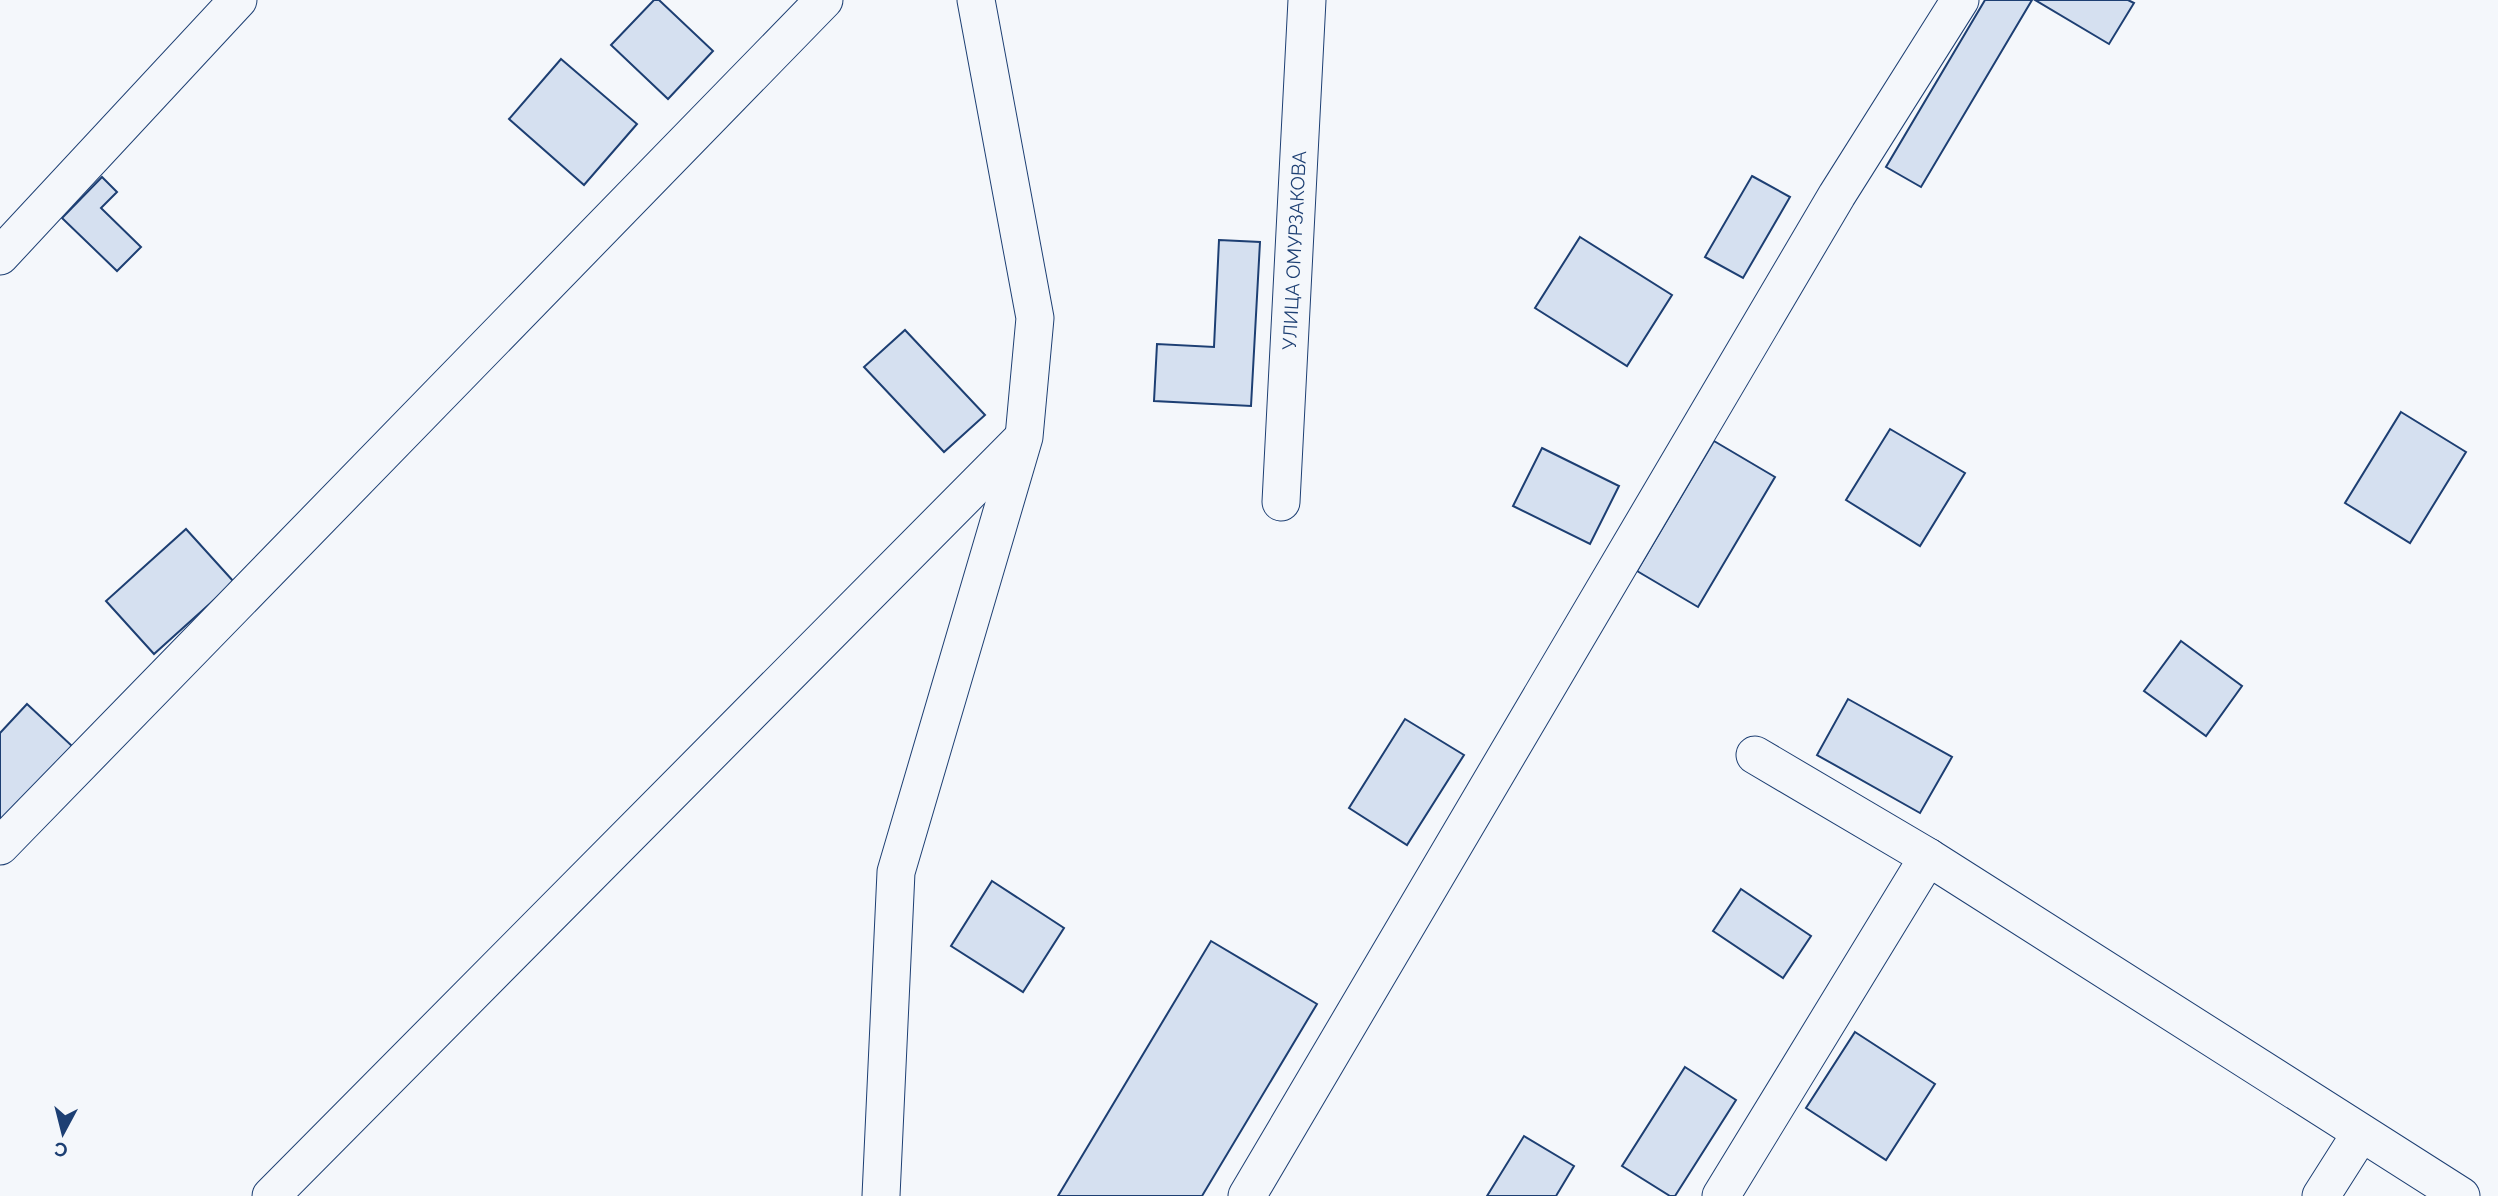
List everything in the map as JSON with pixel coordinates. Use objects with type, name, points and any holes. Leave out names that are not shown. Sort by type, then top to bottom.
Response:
[{"type":"street","points":[[0,257],[238,0]]},
{"type":"street","points":[[0,846],[824,0]]},
{"type":"street","points":[[881,1196],[896,872],[1024,437],[1035,318],[976,0]]},
{"type":"street","name":"УЛИЦА ОМУРЗАКОВА","points":[[1281,502],[1307,0]]},
{"type":"street","points":[[1247,1196],[1822,219],[1960,0]]},
{"type":"street","points":[[271,1196],[1024,437]]},
{"type":"street","points":[[1755,755],[1928,857],[2461,1196]]},
{"type":"street","points":[[1721,1196],[1928,857]]},
{"type":"street","points":[[2321,1196],[2361,1133]]},
{"type":"building","points":[[654,0],[659,0],[713,51],[668,99],[611,45]]},
{"type":"building","points":[[1985,0],[2032,0],[1921,187],[1886,167]]},
{"type":"building","points":[[2035,0],[2128,0],[2134,3],[2109,44]]},
{"type":"building","points":[[561,59],[637,124],[584,185],[509,119]]},
{"type":"building","points":[[1752,176],[1790,197],[1743,278],[1705,257]]},
{"type":"building","points":[[102,177],[117,192],[101,208],[141,247],[117,271],[62,218]]},
{"type":"building","points":[[1580,237],[1672,295],[1627,366],[1535,308]]},
{"type":"building","points":[[1219,240],[1260,242],[1251,406],[1154,401],[1157,344],[1214,347]]},
{"type":"building","points":[[905,330],[985,415],[944,452],[864,367]]},
{"type":"building","points":[[2401,412],[2466,452],[2410,543],[2345,503]]},
{"type":"building","points":[[1890,429],[1965,473],[1920,546],[1846,500]]},
{"type":"building","points":[[1714,441],[1775,477],[1698,607],[1637,571]]},
{"type":"building","points":[[1542,448],[1619,486],[1590,544],[1513,506]]},
{"type":"building","points":[[186,529],[234,582],[154,654],[106,601]]},
{"type":"building","points":[[2181,641],[2242,686],[2206,736],[2144,691]]},
{"type":"building","points":[[1848,699],[1952,757],[1920,813],[1817,755]]},
{"type":"building","points":[[27,704],[72,746],[0,824],[0,733]]},
{"type":"building","points":[[1405,719],[1464,755],[1407,845],[1349,808]]},
{"type":"building","points":[[992,881],[1064,928],[1023,992],[951,946]]},
{"type":"building","points":[[1741,889],[1811,936],[1783,978],[1713,931]]},
{"type":"building","points":[[1211,941],[1317,1004],[1202,1196],[1058,1196]]},
{"type":"building","points":[[1855,1032],[1935,1084],[1886,1160],[1806,1108]]},
{"type":"building","points":[[1685,1067],[1736,1100],[1675,1196],[1670,1196],[1622,1166]]},
{"type":"building","points":[[1524,1136],[1574,1166],[1556,1196],[1487,1196]]}]
